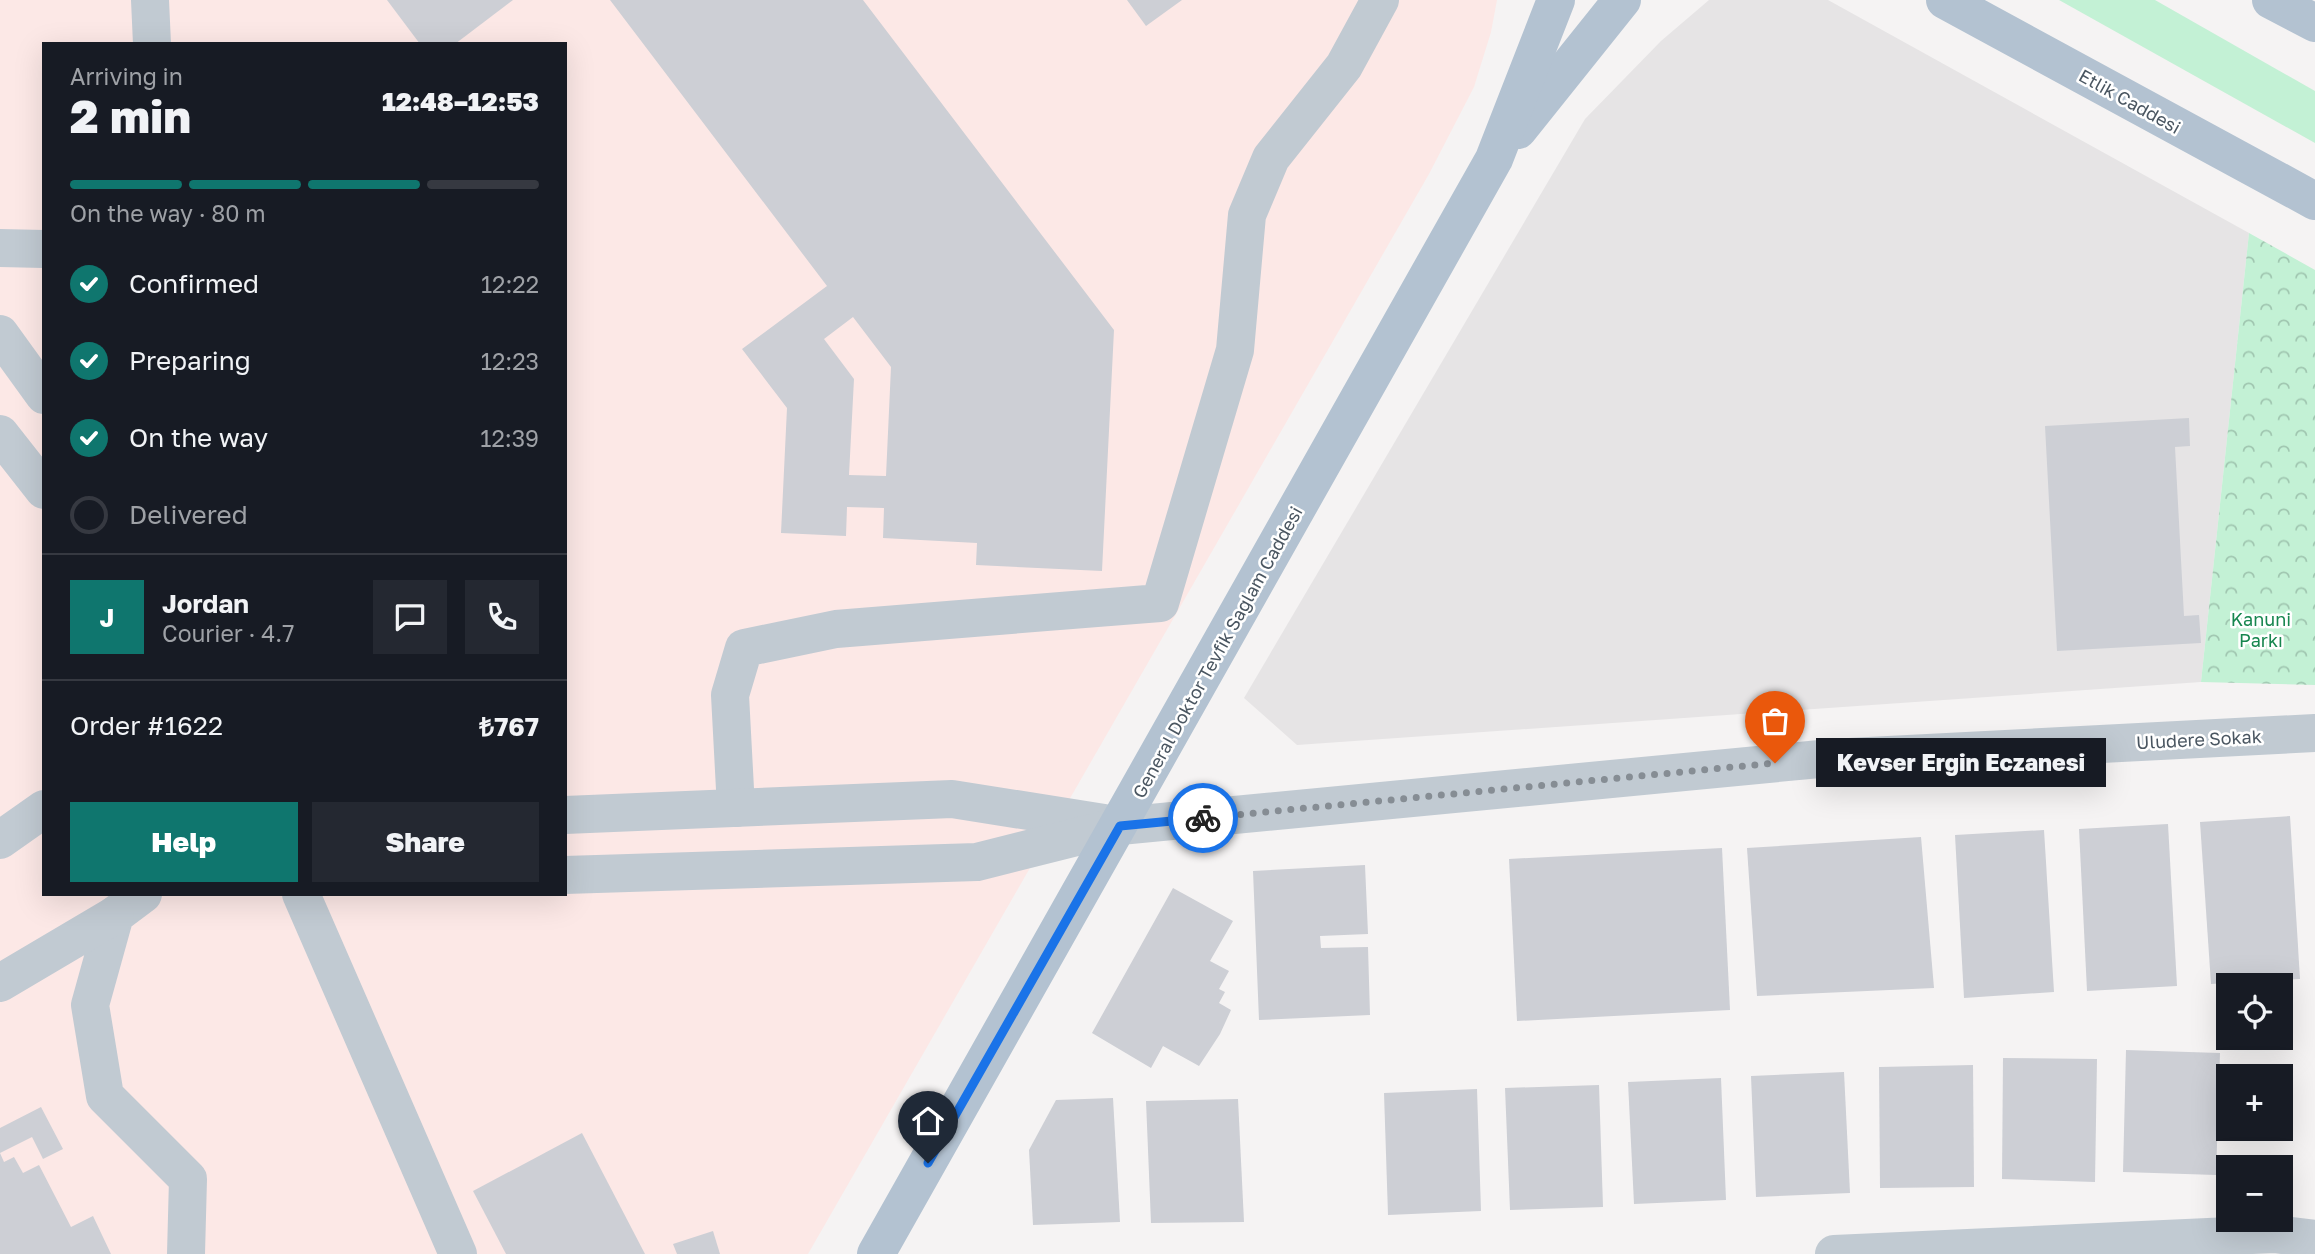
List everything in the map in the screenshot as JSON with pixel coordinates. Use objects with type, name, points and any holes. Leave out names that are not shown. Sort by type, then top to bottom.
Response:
[{"type":"main road","name":"General Doktor Tevfik Sağlam Caddesi","points":[[876,1254],[1120,826],[1494,159],[1556,0]]},
{"type":"main road","name":"General Doktor Tevfik Sağlam Caddesi","points":[[1494,159],[1622,0]]},
{"type":"main road","name":"Etlik Caddesi","points":[[1945,0],[2315,201]]},
{"type":"main road","points":[[2271,0],[2315,23]]},
{"type":"street","points":[[150,0],[152,42]]},
{"type":"street","points":[[736,808],[730,695],[744,648],[836,629],[1160,603],[1235,350],[1247,215],[1271,158],[1344,66],[1380,0]]},
{"type":"street","points":[[0,248],[42,249]]},
{"type":"street","points":[[0,334],[42,392]]},
{"type":"street","points":[[0,434],[42,486]]},
{"type":"street","name":"Uludere Sokak","points":[[1120,826],[1830,758],[2315,733]]},
{"type":"street","points":[[567,815],[952,799],[1120,826]]},
{"type":"street","points":[[0,840],[42,810]]},
{"type":"street","points":[[567,875],[977,862],[1120,826]]},
{"type":"street","points":[[302,896],[458,1254]]},
{"type":"street","points":[[0,983],[129,905]]},
{"type":"street","points":[[129,905],[90,1005],[105,1096],[188,1180],[186,1254]]},
{"type":"street","points":[[1834,1254],[2274,1234],[2315,1239]]},
{"type":"shaded area","points":[[0,0],[1497,0],[1491,32],[1474,87],[1429,174],[808,1254],[0,1254]]},
{"type":"shaded area","points":[[1709,0],[1828,0],[2249,233],[2201,682],[1297,745],[1244,698],[1585,119],[1661,41]]},
{"type":"green space","points":[[2059,0],[2155,0],[2315,91],[2315,143]]},
{"type":"green space","name":"Kanuni Parkı","points":[[2249,233],[2315,270],[2315,685],[2201,682]]},
{"type":"building","points":[[387,0],[513,0],[458,42],[418,42]]},
{"type":"building","points":[[610,0],[863,0],[1114,330],[1102,571],[976,565],[977,543],[883,538],[884,508],[847,507],[846,536],[781,533],[787,408],[742,349],[827,286]],"holes":[[[853,317],[891,367],[886,476],[849,475],[854,379],[824,339]]]},
{"type":"building","points":[[1127,0],[1182,0],[1146,26]]},
{"type":"building","points":[[2189,418],[2190,446],[2175,447],[2184,616],[2199,615],[2201,643],[2057,651],[2045,426]]},
{"type":"building","points":[[2290,816],[2300,979],[2293,979],[2293,973],[2216,973],[2216,984],[2211,984],[2200,822]]},
{"type":"building","points":[[2168,824],[2177,986],[2087,991],[2079,829]]},
{"type":"building","points":[[2044,830],[2054,992],[1964,998],[1955,835]]},
{"type":"building","points":[[1921,837],[1934,988],[1757,996],[1747,848]]},
{"type":"building","points":[[1722,848],[1730,1010],[1517,1021],[1509,859]]},
{"type":"building","points":[[1365,865],[1368,934],[1320,936],[1321,948],[1368,947],[1370,1015],[1259,1020],[1253,871]]},
{"type":"building","points":[[1173,888],[1233,921],[1210,961],[1229,971],[1219,989],[1225,992],[1219,1003],[1231,1010],[1220,1034],[1199,1066],[1163,1046],[1151,1068],[1092,1033]]},
{"type":"building","points":[[2126,1050],[2220,1053],[2220,1064],[2216,1064],[2216,1175],[2123,1172]]},
{"type":"building","points":[[2003,1058],[2097,1059],[2095,1182],[2002,1179]]},
{"type":"building","points":[[1973,1065],[1974,1187],[1880,1188],[1879,1067]]},
{"type":"building","points":[[1844,1072],[1850,1193],[1756,1197],[1751,1076]]},
{"type":"building","points":[[1721,1078],[1726,1200],[1634,1204],[1628,1082]]},
{"type":"building","points":[[1599,1085],[1603,1207],[1510,1210],[1505,1088]]},
{"type":"building","points":[[1477,1089],[1481,1211],[1388,1215],[1384,1093]]},
{"type":"building","points":[[1113,1098],[1120,1222],[1033,1225],[1029,1150],[1056,1100]]},
{"type":"building","points":[[1238,1099],[1244,1222],[1151,1223],[1146,1101]]},
{"type":"building","points":[[41,1107],[63,1149],[43,1159],[32,1137],[0,1153],[0,1128]]},
{"type":"building","points":[[582,1133],[645,1254],[506,1254],[473,1191]]},
{"type":"building","points":[[0,1153],[4,1162],[14,1157],[23,1173],[39,1165],[71,1227],[93,1216],[111,1254],[0,1254]]},
{"type":"building","points":[[713,1231],[720,1254],[677,1254],[673,1244]]},
{"type":"way so far","points":[[1203,818],[1775,763]]},
{"type":"place","name":"Kevser Ergin Eczanesi","points":[[1775,763]]},
{"type":"route","points":[[928,1163],[1120,826],[1203,818]]}]
